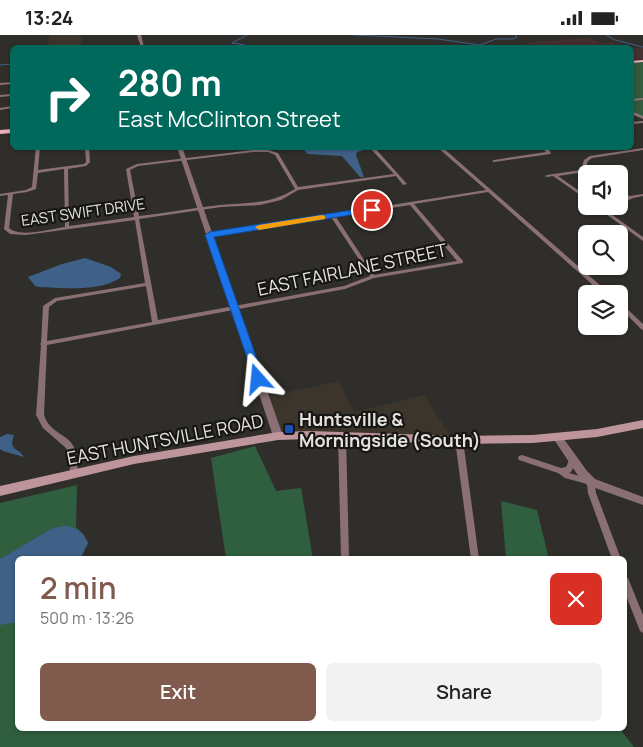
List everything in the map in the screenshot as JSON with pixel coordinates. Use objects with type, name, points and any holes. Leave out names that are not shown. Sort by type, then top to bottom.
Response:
[{"type":"main road","name":"EAST HUNTSVILLE ROAD","points":[[0,491],[134,460],[278,436],[342,435],[459,439],[558,438],[643,424]]},
{"type":"street","points":[[0,195],[27,191],[34,187],[38,150]]},
{"type":"street","points":[[36,172],[66,169],[87,164],[87,150]]},
{"type":"street","points":[[180,150],[278,436]]},
{"type":"street","points":[[155,323],[128,169],[137,165],[258,150],[278,154],[297,189],[397,175]]},
{"type":"street","points":[[374,150],[405,184]]},
{"type":"street","points":[[442,150],[597,285]]},
{"type":"street","points":[[494,161],[549,153],[546,150]]},
{"type":"street","points":[[586,165],[588,158],[641,151]]},
{"type":"street","points":[[66,169],[67,229]]},
{"type":"street","points":[[546,176],[578,173]]},
{"type":"street","points":[[554,175],[578,192]]},
{"type":"street","name":"EAST SWIFT DRIVE","points":[[11,193],[6,227],[10,232],[26,234],[201,209],[274,201],[285,198],[297,189]]},
{"type":"street","points":[[209,235],[489,191]]},
{"type":"street","points":[[630,198],[643,195]]},
{"type":"street","name":"EAST FAIRLANE STREET","points":[[43,344],[345,287],[373,277],[461,262],[411,203]]},
{"type":"street","points":[[610,215],[643,239]]},
{"type":"street","points":[[333,216],[373,277]]},
{"type":"street","points":[[74,473],[69,446],[42,426],[40,415],[45,310],[50,303],[63,298],[148,284]]},
{"type":"street","points":[[628,313],[643,328]]},
{"type":"street","points":[[342,435],[345,556]]},
{"type":"street","points":[[558,438],[591,482],[592,493],[616,556]]},
{"type":"street","points":[[459,439],[475,556]]},
{"type":"street","points":[[522,458],[560,471],[568,476],[591,482],[643,501]]},
{"type":"street","points":[[560,471],[568,470],[573,460]]},
{"type":"street","points":[[627,586],[643,628]]},
{"type":"shaded area","points":[[49,35],[81,35],[82,45],[48,45]]},
{"type":"shaded area","points":[[589,38],[601,43],[612,42],[621,45],[524,45],[532,42]]},
{"type":"shaded area","points":[[634,47],[643,48],[643,61],[634,62]]},
{"type":"shaded area","points":[[339,381],[354,412],[424,395],[449,434],[445,439],[278,436],[265,397]]},
{"type":"green space","points":[[643,61],[643,118],[634,114],[634,62]]},
{"type":"green space","points":[[255,446],[276,491],[301,488],[312,556],[226,556],[211,458]]},
{"type":"green space","points":[[77,485],[76,527],[84,535],[88,543],[82,556],[15,556],[15,731],[622,731],[634,747],[0,747],[0,503]]},
{"type":"green space","points":[[501,501],[537,510],[548,556],[506,556]]},
{"type":"water","points":[[304,150],[364,150],[357,152],[356,155],[364,177],[360,177],[342,156],[308,154]]},
{"type":"water","points":[[85,258],[111,267],[121,274],[120,278],[102,285],[70,288],[35,286],[28,277],[62,264]]},
{"type":"water","points":[[7,434],[14,435],[12,444],[24,457],[0,449],[0,437]]},
{"type":"water","points":[[65,526],[79,531],[88,543],[82,556],[15,556],[15,622],[0,625],[0,559],[53,528]]},
{"type":"waterway","points":[[245,45],[232,43],[247,35]]},
{"type":"waterway","points":[[354,35],[438,39],[480,45],[496,39],[513,39],[517,37],[515,35]]},
{"type":"waterway","points":[[606,35],[615,40],[643,47]]},
{"type":"waterway","points":[[0,65],[10,64]]},
{"type":"slow traffic","points":[[259,227],[322,217]]},
{"type":"place","name":"Huntsville & Morningside (South)","points":[[289,429]]},
{"type":"route","points":[[258,379],[209,235],[372,210]]}]
